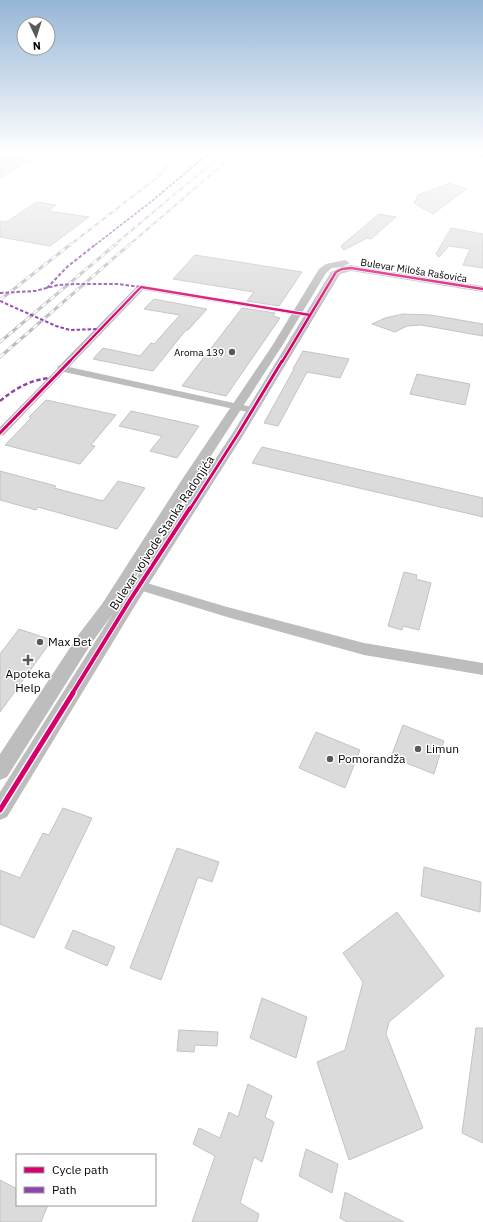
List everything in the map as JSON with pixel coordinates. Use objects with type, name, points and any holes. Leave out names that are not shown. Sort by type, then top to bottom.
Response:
[{"type":"street","name":"Bulevar Miloša Rašovića","points":[[340,266],[358,264],[483,284]]},
{"type":"street","name":"Bulevar vojvode Stanka Radonjića","points":[[0,771],[85,639],[108,608],[297,313],[322,271],[329,266],[340,266]]},
{"type":"street","name":"Bulevar Miloša Rašovića","points":[[340,266],[483,289]]},
{"type":"street","name":"Bulevar vojvode Stanka Radonjića","points":[[0,810],[140,586],[238,434],[340,266]]},
{"type":"street","points":[[0,433],[61,368],[141,287],[310,315]]},
{"type":"street","points":[[61,368],[252,410]]},
{"type":"street","points":[[140,586],[234,614],[364,649],[483,669]]},
{"type":"building","points":[[25,210],[49,210],[48,211],[89,217],[50,246],[0,237],[0,221],[6,222]]},
{"type":"building","points":[[426,210],[438,210],[433,214]]},
{"type":"building","points":[[379,214],[396,217],[371,239],[367,238],[344,250],[341,246]]},
{"type":"building","points":[[451,228],[483,234],[483,268],[463,265],[470,249],[449,246],[439,257],[436,254]]},
{"type":"building","points":[[195,255],[302,272],[279,306],[247,301],[254,292],[173,279]]},
{"type":"building","points":[[154,299],[207,309],[188,330],[186,330],[153,371],[93,359],[103,348],[140,356],[151,343],[154,344],[180,315],[144,309]]},
{"type":"building","name":"Aroma 139","points":[[242,308],[275,313],[273,316],[280,318],[226,396],[182,386]]},
{"type":"building","points":[[403,314],[431,315],[483,324],[483,336],[421,325],[407,326],[395,332],[372,324],[385,318]]},
{"type":"building","points":[[303,351],[349,359],[340,378],[307,372],[278,426],[264,423],[294,369]]},
{"type":"building","points":[[417,374],[470,384],[465,405],[410,394]]},
{"type":"building","points":[[46,400],[116,415],[91,445],[95,446],[80,464],[5,445]]},
{"type":"building","points":[[131,411],[199,426],[177,458],[150,451],[162,436],[119,426]]},
{"type":"building","points":[[262,447],[483,498],[483,517],[252,463]]},
{"type":"building","points":[[0,471],[56,486],[54,488],[103,501],[118,481],[145,488],[117,529],[38,507],[36,510],[0,500]]},
{"type":"building","points":[[404,572],[417,575],[416,579],[431,583],[419,630],[403,626],[402,630],[388,626]]},
{"type":"building","points":[[19,629],[52,640],[0,712],[0,654]]},
{"type":"building","name":"Limun","points":[[403,725],[444,741],[434,774],[391,757]]},
{"type":"building","name":"Pomorandža","points":[[316,732],[360,750],[345,788],[299,768]]},
{"type":"building","points":[[63,808],[92,818],[34,938],[0,924],[0,870],[20,878],[43,833],[49,835]]},
{"type":"building","points":[[177,848],[219,862],[212,882],[198,877],[161,980],[130,968]]},
{"type":"building","points":[[424,867],[481,882],[480,912],[421,896]]},
{"type":"building","points":[[397,912],[444,976],[389,1022],[386,1034],[423,1128],[349,1160],[317,1062],[345,1050],[363,982],[343,953]]},
{"type":"building","points":[[73,930],[115,947],[107,966],[65,948]]},
{"type":"building","points":[[262,998],[307,1017],[296,1058],[250,1038]]},
{"type":"building","points":[[476,1028],[483,1028],[483,1143],[462,1133]]},
{"type":"building","points":[[179,1030],[218,1032],[217,1046],[195,1045],[194,1052],[177,1051]]},
{"type":"building","points":[[248,1084],[272,1096],[265,1117],[274,1122],[262,1162],[254,1157],[240,1203],[259,1214],[257,1222],[192,1222],[215,1156],[193,1144],[199,1128],[220,1138],[229,1112],[238,1117]]},
{"type":"building","points":[[306,1149],[338,1164],[332,1193],[299,1176]]},
{"type":"building","points":[[0,1180],[16,1188],[16,1206],[48,1206],[41,1222],[0,1222]]},
{"type":"building","points":[[345,1192],[404,1222],[347,1222],[340,1218]]},
{"type":"railway","points":[[70,245],[115,210]]},
{"type":"railway","points":[[114,245],[156,210]]},
{"type":"railway","points":[[129,245],[170,210]]},
{"type":"railway","points":[[0,300],[71,244]]},
{"type":"railway","points":[[0,342],[116,244]]},
{"type":"railway","points":[[0,357],[130,244]]},
{"type":"marked path","points":[[47,288],[67,267],[140,210]]},
{"type":"marked path","points":[[0,293],[35,291],[58,285],[76,284],[118,284],[141,287]]},
{"type":"marked path","points":[[0,301],[56,326],[70,330],[100,329]]},
{"type":"marked path","points":[[0,401],[24,385],[45,378],[52,378]]},
{"type":"cycle path","points":[[0,810],[130,600],[238,434],[336,272],[342,269],[351,268],[483,289]]},
{"type":"cycle path","points":[[0,433],[141,287],[310,315]]},
{"type":"place","name":"Aroma 139","points":[[232,352]]},
{"type":"place","name":"Max Bet","points":[[40,642]]},
{"type":"place","name":"Apoteka Help","points":[[28,660]]},
{"type":"place","name":"Limun","points":[[418,749]]},
{"type":"place","name":"Pomorandža","points":[[330,759]]}]
